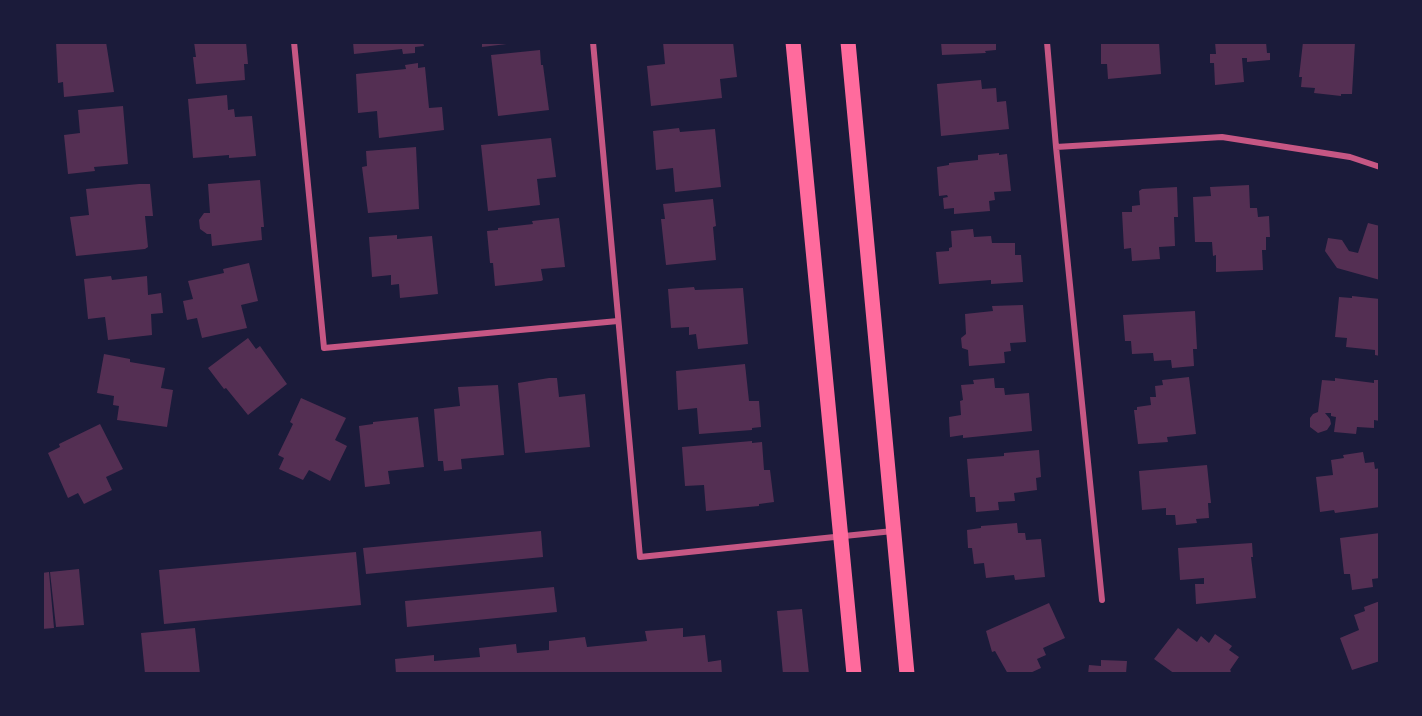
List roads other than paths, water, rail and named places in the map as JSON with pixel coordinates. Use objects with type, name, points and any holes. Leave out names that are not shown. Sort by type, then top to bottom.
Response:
[{"type":"main road","points":[[793,42],[854,674]]},
{"type":"main road","points":[[848,42],[908,674]]},
{"type":"street","points":[[294,42],[324,348],[618,321]]},
{"type":"street","points":[[592,42],[640,557],[894,531]]},
{"type":"street","points":[[1047,42],[1102,600]]},
{"type":"street","points":[[1056,147],[1222,137],[1350,158],[1380,167]]}]
